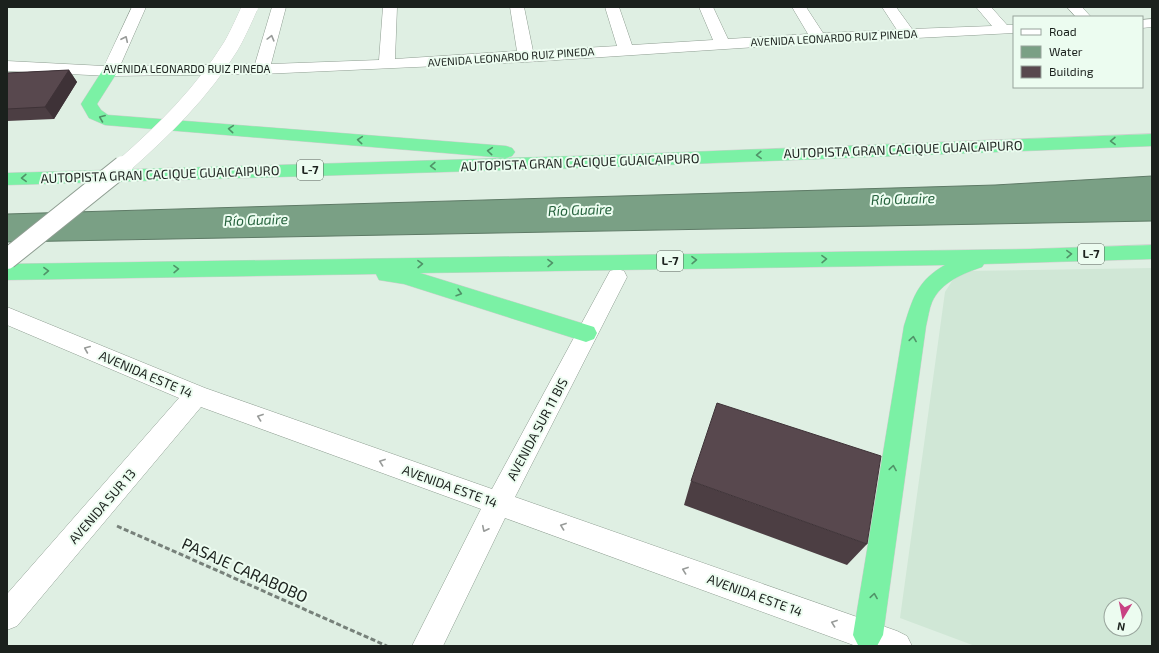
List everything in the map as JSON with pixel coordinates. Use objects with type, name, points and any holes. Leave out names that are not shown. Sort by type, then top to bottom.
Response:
[{"type":"highway","points":[[110,71],[89,104],[96,116],[105,120],[612,161]]},
{"type":"highway","name":"AUTOPISTA GRAN CACIQUE GUAICAIPURO","points":[[7,179],[612,161],[1152,140]]},
{"type":"highway","name":"L-7","points":[[7,272],[311,266],[1030,256],[1152,252]]},
{"type":"highway","points":[[867,640],[915,326],[924,297],[939,279],[950,270],[973,262],[1030,256]]},
{"type":"highway","points":[[311,266],[404,276],[586,333]]},
{"type":"street","points":[[110,71],[140,7]]},
{"type":"street","points":[[7,258],[113,173],[157,135],[193,98],[218,66],[250,7]]},
{"type":"street","points":[[262,69],[279,7]]},
{"type":"street","points":[[387,64],[390,7]]},
{"type":"street","points":[[517,7],[526,57]]},
{"type":"street","points":[[612,7],[626,50]]},
{"type":"street","points":[[706,7],[723,44]]},
{"type":"street","points":[[799,7],[818,38]]},
{"type":"street","points":[[889,7],[908,33]]},
{"type":"street","points":[[983,7],[1008,29]]},
{"type":"street","points":[[1074,7],[1083,16]]},
{"type":"street","name":"AVENIDA LEONARDO RUIZ PINEDA","points":[[7,66],[110,71],[262,69],[526,57],[818,38],[1008,29]]},
{"type":"street","name":"AVENIDA SUR 11 BIS","points":[[427,646],[498,503],[586,333],[617,277]]},
{"type":"street","name":"AVENIDA ESTE 14","points":[[7,316],[197,395],[498,503],[867,640],[897,646]]},
{"type":"street","name":"AVENIDA SUR 13","points":[[7,616],[197,395]]},
{"type":"path","name":"PASAJE CARABOBO","points":[[94,516],[387,646]]},
{"type":"shaded area","points":[[1152,268],[1152,646],[975,646],[900,618],[945,292],[952,281],[965,271]]},
{"type":"water","name":"Río Guaire","points":[[1152,176],[1152,221],[7,242],[7,214],[995,185]]},
{"type":"building","points":[[69,70],[45,107],[7,109],[7,73]]},
{"type":"building","points":[[717,403],[881,456],[867,544],[691,481]]}]
